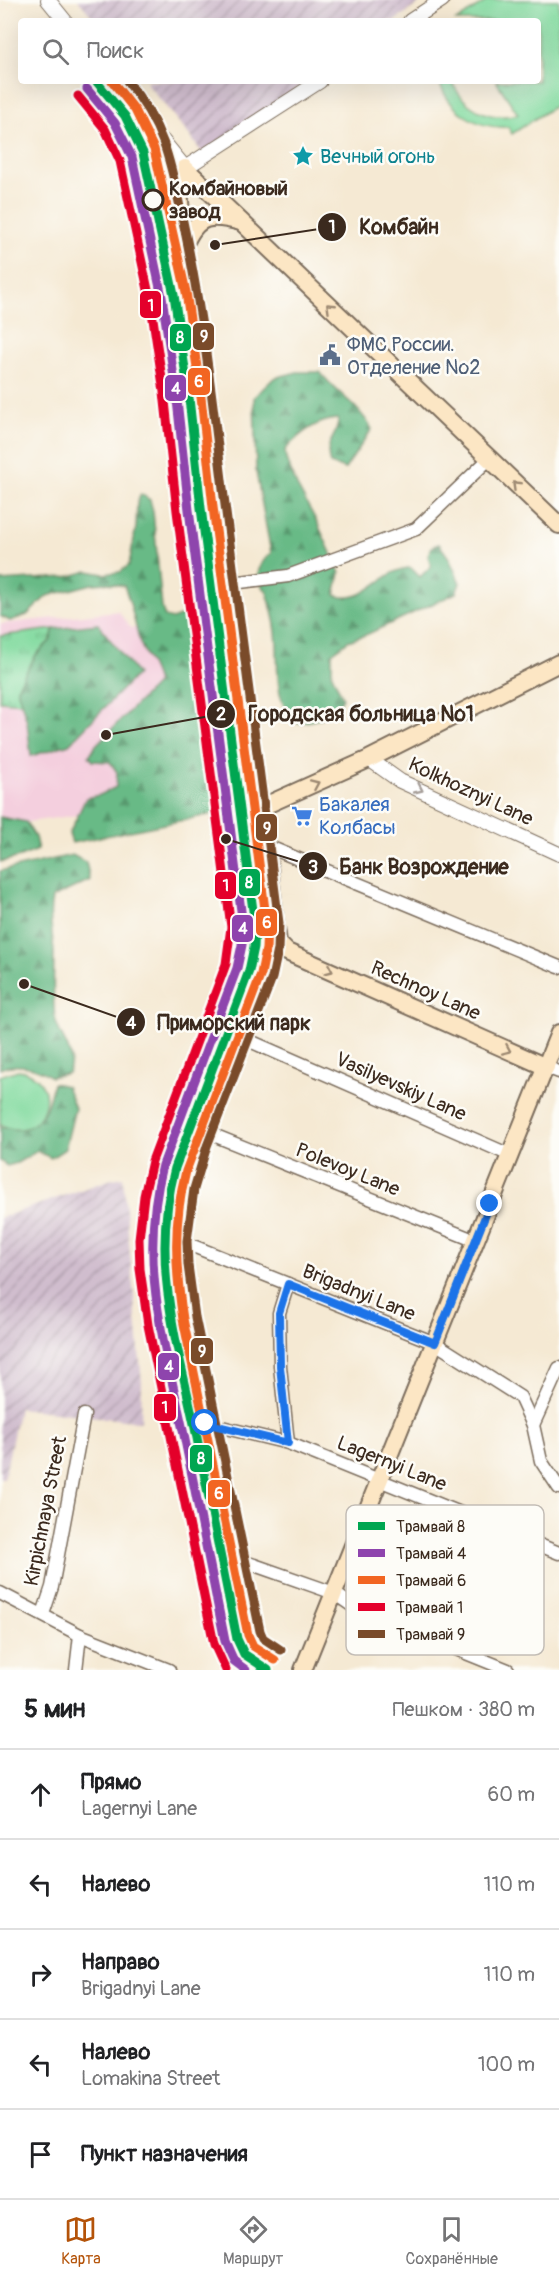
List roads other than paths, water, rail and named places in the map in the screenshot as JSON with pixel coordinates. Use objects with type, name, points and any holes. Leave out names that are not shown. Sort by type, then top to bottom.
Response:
[{"type":"main road","points":[[278,943],[262,807],[250,782],[246,764],[208,448],[189,312],[179,189],[185,168],[559,525]]},
{"type":"main road","points":[[184,247],[190,230],[202,219],[223,217],[242,222]]},
{"type":"main road","points":[[262,807],[369,759],[559,663]]},
{"type":"main road","name":"Rechnoy Lane","points":[[278,943],[287,952],[552,1070]]},
{"type":"main road","points":[[370,1505],[510,1155],[552,1070],[559,1033]]},
{"type":"main road","points":[[303,1670],[346,1563]]},
{"type":"street","points":[[48,0],[63,18]]},
{"type":"street","points":[[415,18],[442,0]]},
{"type":"street","points":[[116,84],[185,168],[315,84]]},
{"type":"street","points":[[224,584],[288,576],[416,529],[489,459]]},
{"type":"street","name":"Kolkhoznyi Lane","points":[[369,759],[400,781],[559,854]]},
{"type":"street","points":[[267,846],[559,967]]},
{"type":"street","points":[[278,943],[177,1208],[176,1222],[183,1242],[177,1262],[193,1388],[205,1423],[213,1490],[237,1559],[334,1593],[346,1601]]},
{"type":"street","name":"Vasilyevskiy Lane","points":[[243,1038],[510,1155]]},
{"type":"street","name":"Polevoy Lane","points":[[206,1132],[476,1241]]},
{"type":"street","name":"Brigadnyi Lane","points":[[183,1242],[435,1343],[520,1397],[533,1425],[541,1461],[559,1488]]},
{"type":"street","points":[[288,1284],[279,1313],[280,1366],[288,1443]]},
{"type":"street","points":[[533,1425],[559,1368]]},
{"type":"street","name":"Kirpichnaya Street","points":[[43,1614],[52,1587],[84,1415]]},
{"type":"street","name":"Lagernyi Lane","points":[[205,1423],[288,1443],[443,1505]]},
{"type":"street","name":"Lagernyi Lane","points":[[544,1547],[559,1553]]},
{"type":"street","points":[[0,1593],[80,1635],[169,1670]]},
{"type":"street","points":[[76,1670],[80,1635]]},
{"type":"street","points":[[471,1655],[508,1670]]},
{"type":"tram line","name":"8","points":[[98,84],[125,116],[143,153],[174,295],[188,389],[201,508],[255,926],[249,971],[175,1168],[168,1203],[165,1236],[166,1269],[174,1334],[237,1639],[244,1654],[268,1670]]},
{"type":"tram line","name":"6","points":[[114,84],[135,110],[154,149],[186,292],[267,925],[266,949],[261,974],[186,1171],[179,1208],[177,1245],[178,1281],[183,1319],[248,1635],[253,1646],[275,1660]]},
{"type":"tram line","name":"9","points":[[129,84],[152,117],[167,152],[192,265],[208,368],[279,923],[278,950],[272,978],[207,1146],[194,1189],[187,1241],[195,1317],[260,1631],[263,1638],[281,1650]]},
{"type":"tram line","name":"4","points":[[87,89],[115,123],[132,157],[162,297],[176,391],[189,510],[243,926],[237,968],[163,1165],[156,1200],[153,1268],[162,1334],[225,1641],[234,1661],[246,1670]]},
{"type":"tram line","name":"1","points":[[78,96],[105,129],[120,161],[150,299],[164,392],[177,511],[231,927],[226,964],[152,1161],[144,1196],[139,1239],[140,1269],[148,1325],[214,1644],[226,1670]]},
{"type":"place","name":"Вечный огонь","points":[[303,156]]},
{"type":"place","name":"Комбайновый завод","points":[[153,200]]},
{"type":"place","name":"Комбайн","points":[[215,245]]},
{"type":"place","name":"ФМС России. Отделение №2","points":[[330,355]]},
{"type":"place","name":"Городская больница №1","points":[[106,735]]},
{"type":"place","name":"Бакалея Колбасы","points":[[302,816]]},
{"type":"place","name":"Банк Возрождение","points":[[226,839]]},
{"type":"place","name":"Приморский парк","points":[[24,984]]}]
